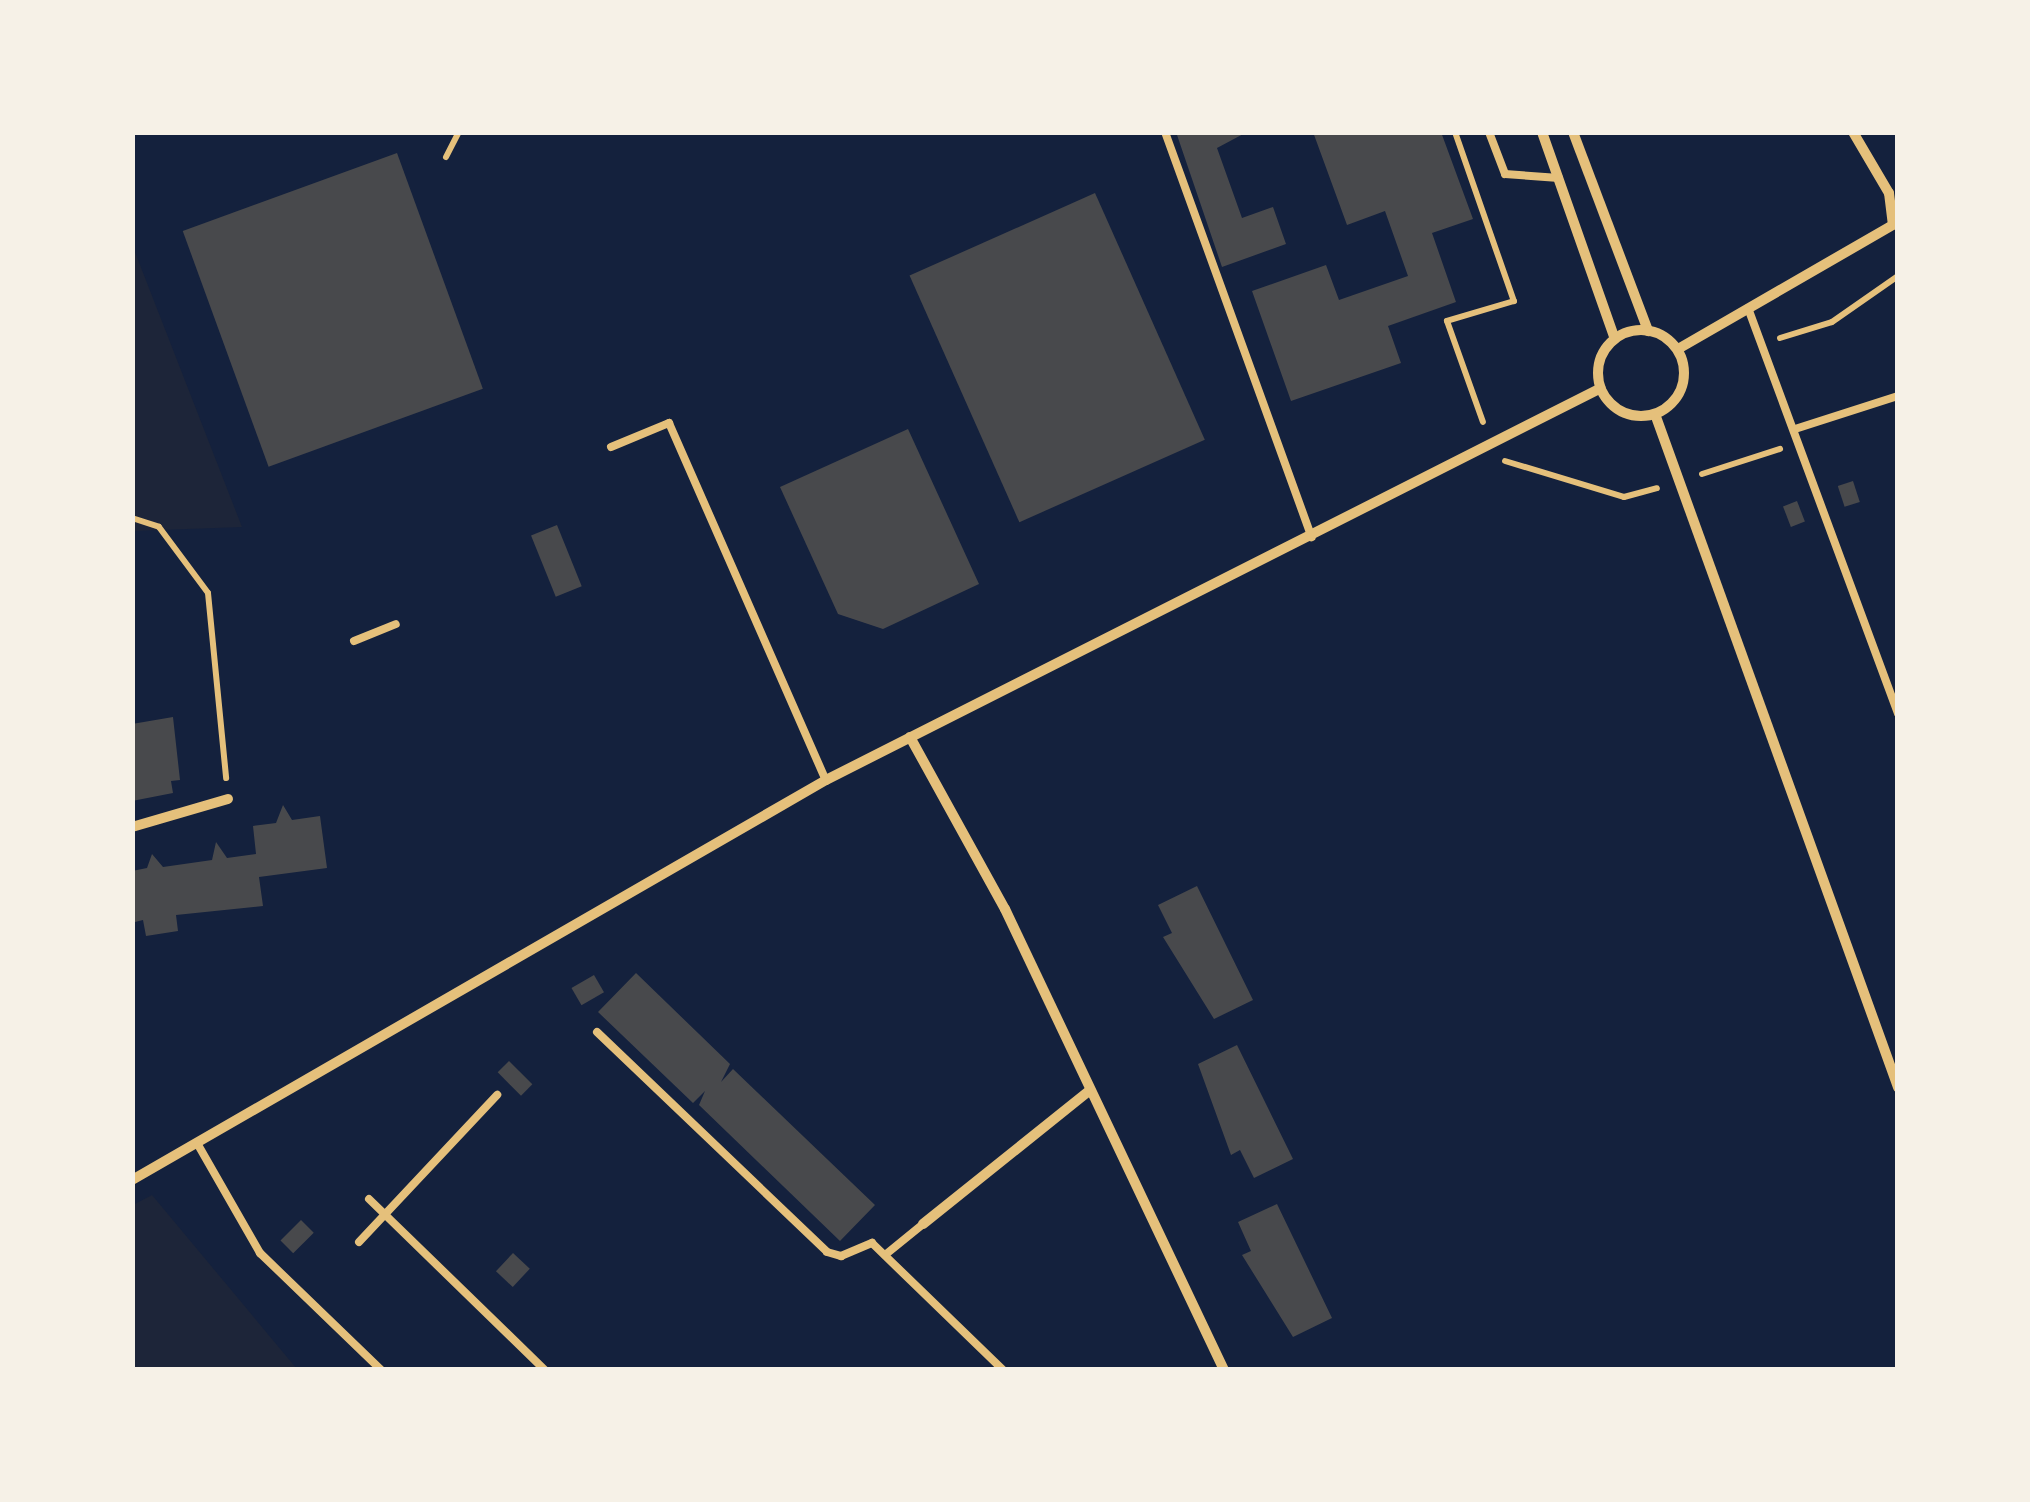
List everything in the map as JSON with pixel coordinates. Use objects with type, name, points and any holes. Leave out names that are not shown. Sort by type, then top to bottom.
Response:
[{"type":"street","points":[[1542,132],[1615,339]]},
{"type":"street","points":[[1573,132],[1648,330],[1678,350],[1684,382],[1655,414]]},
{"type":"street","points":[[1678,350],[1895,223],[1889,194],[1853,132]]},
{"type":"street","points":[[1648,330],[1615,339],[1599,364],[1601,388],[1620,410],[1655,414]]},
{"type":"street","points":[[132,1180],[826,780],[1492,447],[1601,388]]},
{"type":"street","points":[[1655,414],[1898,1088]]},
{"type":"street","points":[[910,737],[1090,1090],[1224,1370]]},
{"type":"street","points":[[132,827],[228,800]]},
{"type":"street","points":[[924,1224],[1090,1090]]},
{"type":"lane","points":[[1165,132],[1312,538]]},
{"type":"lane","points":[[1489,132],[1505,174],[1559,178]]},
{"type":"lane","points":[[1748,308],[1898,714]]},
{"type":"lane","points":[[1795,429],[1898,396]]},
{"type":"lane","points":[[611,447],[669,423],[826,780]]},
{"type":"lane","points":[[354,641],[396,624]]},
{"type":"lane","points":[[596,1032],[827,1252],[842,1256],[872,1243],[1003,1370]]},
{"type":"lane","points":[[359,1242],[498,1095]]},
{"type":"lane","points":[[197,1142],[260,1253],[381,1370]]},
{"type":"lane","points":[[369,1198],[546,1370]]},
{"type":"lane","points":[[884,1255],[924,1224]]},
{"type":"path","points":[[446,158],[459,132]]},
{"type":"path","points":[[1455,132],[1514,301],[1447,321],[1497,458],[1624,496],[1801,444]]},
{"type":"path","points":[[1762,343],[1832,322],[1898,276]]},
{"type":"path","points":[[132,518],[159,527],[208,593],[228,800]]},
{"type":"shaded area","points":[[133,247],[242,527],[133,531]]},
{"type":"shaded area","points":[[152,1195],[297,1369],[133,1369],[133,1205]]},
{"type":"building","points":[[1176,132],[1247,132],[1217,148],[1242,218],[1273,207],[1286,244],[1222,267]]},
{"type":"building","points":[[1313,132],[1441,132],[1473,219],[1432,233],[1456,302],[1388,326],[1401,363],[1291,401],[1252,291],[1326,265],[1339,300],[1408,276],[1385,211],[1347,225]]},
{"type":"building","points":[[397,153],[483,389],[269,467],[183,231]]},
{"type":"building","points":[[1095,193],[1205,440],[1019,522],[910,276]]},
{"type":"building","points":[[908,429],[979,584],[883,629],[838,614],[780,487]]},
{"type":"building","points":[[1853,481],[1860,502],[1845,507],[1838,486]]},
{"type":"building","points":[[1797,501],[1805,522],[1791,527],[1783,506]]},
{"type":"building","points":[[557,525],[582,586],[556,597],[531,535]]},
{"type":"building","points":[[173,717],[180,780],[171,781],[173,793],[132,801],[132,724]]},
{"type":"building","points":[[283,805],[292,820],[320,816],[327,868],[259,877],[263,906],[176,915],[178,931],[146,936],[143,920],[135,922],[132,871],[147,868],[152,854],[163,867],[212,860],[216,842],[227,858],[256,854],[253,826],[276,823]]},
{"type":"building","points":[[1197,886],[1253,1000],[1214,1019],[1163,937],[1172,933],[1158,905]]},
{"type":"building","points":[[636,973],[730,1064],[721,1082],[733,1069],[875,1205],[840,1241],[699,1105],[705,1091],[693,1103],[598,1012]]},
{"type":"building","points":[[594,975],[604,992],[581,1005],[571,988]]},
{"type":"building","points":[[1237,1045],[1293,1159],[1254,1178],[1240,1150],[1231,1155],[1198,1064]]},
{"type":"building","points":[[509,1061],[532,1084],[521,1096],[498,1072]]},
{"type":"building","points":[[1277,1204],[1332,1318],[1293,1337],[1242,1255],[1251,1251],[1238,1222]]},
{"type":"building","points":[[301,1220],[314,1233],[293,1253],[280,1241]]},
{"type":"building","points":[[513,1253],[530,1269],[513,1287],[496,1271]]}]
